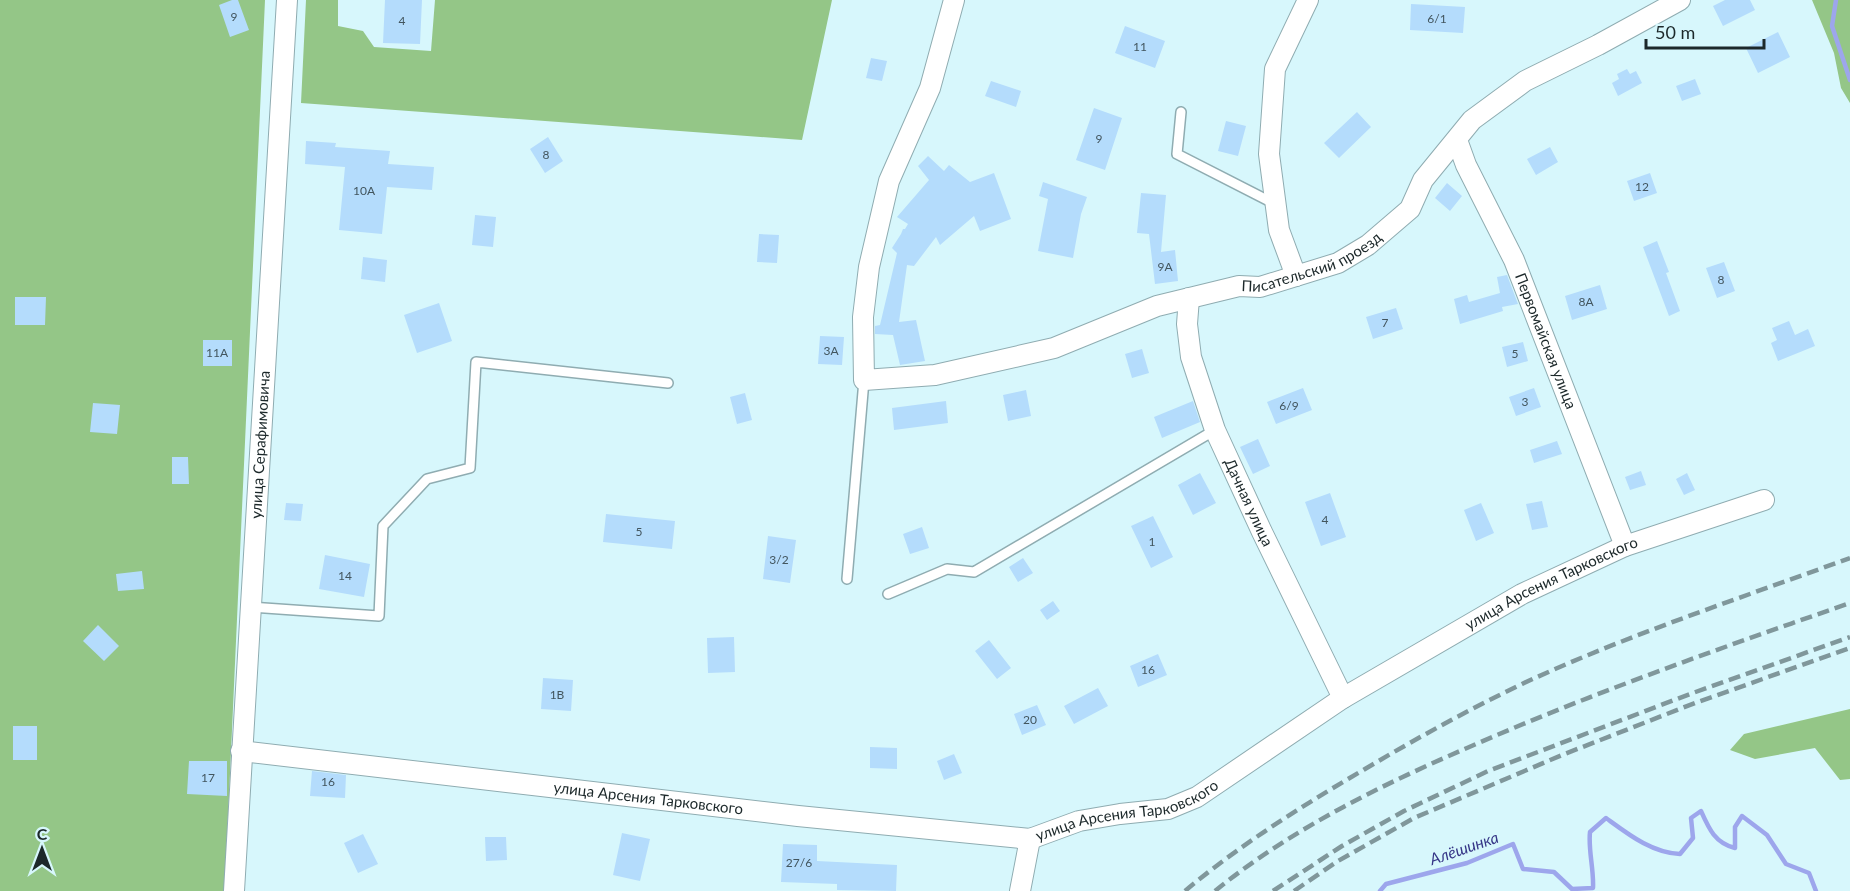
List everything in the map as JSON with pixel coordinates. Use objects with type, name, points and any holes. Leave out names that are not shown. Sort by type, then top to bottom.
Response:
[{"type":"street","name":"улица Серафимовича","points":[[234,891],[287,0]]},
{"type":"street","points":[[864,380],[864,307],[869,267],[890,181],[930,88],[954,0]]},
{"type":"street","points":[[1296,276],[1279,230],[1269,154],[1275,69],[1308,0]]},
{"type":"street","name":"Писательский проезд","points":[[864,380],[935,375],[1054,348],[1158,306],[1239,286],[1260,287],[1338,263],[1368,245],[1410,209],[1423,180],[1472,120],[1525,81],[1598,45],[1680,0]]},
{"type":"street","name":"Первомайская улица","points":[[1457,140],[1466,165],[1514,260],[1625,546]]},
{"type":"street","name":"Дачная улица","points":[[1189,298],[1187,324],[1191,357],[1215,430],[1342,698]]},
{"type":"street","name":"улица Арсения Тарковского","points":[[241,751],[798,816],[1030,839],[1079,821],[1168,809],[1197,797],[1342,698],[1522,594],[1625,546],[1764,500]]},
{"type":"street","points":[[1020,891],[1030,839]]},
{"type":"lane","points":[[1181,112],[1177,154],[1275,204]]},
{"type":"lane","points":[[250,608],[379,616],[383,526],[427,479],[470,468],[476,362],[668,383]]},
{"type":"lane","points":[[847,579],[864,380]]},
{"type":"lane","points":[[888,594],[947,569],[974,572],[1215,430]]},
{"type":"green space","points":[[0,0],[265,0],[224,891],[0,891]]},
{"type":"green space","points":[[306,0],[338,0],[338,26],[363,31],[374,47],[431,51],[435,0],[832,0],[802,140],[301,103]]},
{"type":"green space","points":[[1812,0],[1850,0],[1850,103],[1841,88],[1834,53]]},
{"type":"green space","points":[[1850,709],[1850,779],[1840,780],[1815,748],[1755,759],[1730,750],[1744,734]]},
{"type":"building","points":[[238,0],[249,30],[230,37],[219,5]]},
{"type":"building","points":[[385,0],[422,0],[420,44],[383,43]]},
{"type":"building","points":[[1725,0],[1750,0],[1755,10],[1723,26],[1713,6]]},
{"type":"building","points":[[1411,4],[1465,7],[1463,33],[1410,30]]},
{"type":"building","points":[[1125,26],[1165,41],[1155,68],[1115,53]]},
{"type":"building","points":[[1778,32],[1790,57],[1758,73],[1746,48]]},
{"type":"building","points":[[871,58],[887,61],[882,81],[866,78]]},
{"type":"building","points":[[1627,69],[1630,74],[1636,71],[1642,83],[1618,96],[1612,83],[1619,79],[1617,74]]},
{"type":"building","points":[[1695,79],[1701,94],[1682,101],[1676,86]]},
{"type":"building","points":[[991,81],[1021,91],[1016,107],[985,96]]},
{"type":"building","points":[[1094,108],[1122,118],[1105,170],[1076,160]]},
{"type":"building","points":[[1357,112],[1371,127],[1339,158],[1324,143]]},
{"type":"building","points":[[1226,121],[1246,126],[1238,156],[1218,151]]},
{"type":"building","points":[[548,137],[563,161],[545,173],[530,149]]},
{"type":"building","points":[[306,141],[336,143],[335,147],[390,151],[388,164],[434,167],[432,190],[387,187],[382,234],[339,230],[345,167],[305,164]]},
{"type":"building","points":[[1550,147],[1558,162],[1536,175],[1527,159]]},
{"type":"building","points":[[928,156],[944,171],[949,165],[970,182],[994,173],[1011,219],[980,231],[974,216],[940,245],[936,237],[914,266],[907,265],[899,322],[916,320],[925,361],[900,365],[893,335],[875,334],[875,326],[880,325],[897,253],[892,248],[908,224],[897,217],[929,180],[918,166]]},
{"type":"building","points":[[1650,173],[1657,193],[1634,201],[1627,181]]},
{"type":"building","points":[[1043,182],[1087,197],[1081,214],[1073,258],[1038,251],[1048,199],[1039,196]]},
{"type":"building","points":[[1447,183],[1462,196],[1450,211],[1435,198]]},
{"type":"building","points":[[1141,193],[1166,195],[1161,252],[1175,250],[1178,281],[1155,284],[1149,234],[1137,233]]},
{"type":"building","points":[[475,215],[496,217],[493,247],[472,245]]},
{"type":"building","points":[[759,234],[779,235],[777,263],[757,262]]},
{"type":"building","points":[[1657,241],[1680,311],[1669,316],[1643,247]]},
{"type":"building","points":[[363,257],[387,260],[385,282],[361,279]]},
{"type":"building","points":[[1724,262],[1735,291],[1717,298],[1706,268]]},
{"type":"building","points":[[1507,275],[1518,304],[1502,307],[1503,311],[1460,324],[1454,299],[1467,295],[1469,302],[1500,293],[1497,277]]},
{"type":"building","points":[[1600,285],[1607,309],[1572,320],[1565,296]]},
{"type":"building","points":[[15,297],[46,297],[45,325],[15,325]]},
{"type":"building","points":[[439,303],[452,341],[417,353],[404,315]]},
{"type":"building","points":[[1396,308],[1403,329],[1373,339],[1366,317]]},
{"type":"building","points":[[1789,321],[1795,335],[1808,329],[1815,346],[1778,361],[1771,343],[1777,340],[1772,328]]},
{"type":"building","points":[[820,336],[844,337],[842,365],[818,364]]},
{"type":"building","points":[[203,340],[232,340],[232,366],[203,366]]},
{"type":"building","points":[[1523,342],[1528,361],[1507,367],[1502,347]]},
{"type":"building","points":[[1142,349],[1149,373],[1132,378],[1125,354]]},
{"type":"building","points":[[1303,388],[1312,410],[1276,424],[1267,402]]},
{"type":"building","points":[[1534,388],[1541,407],[1516,416],[1509,397]]},
{"type":"building","points":[[1026,390],[1031,416],[1008,421],[1003,395]]},
{"type":"building","points":[[745,393],[752,420],[737,424],[730,397]]},
{"type":"building","points":[[946,401],[948,423],[894,430],[892,408]]},
{"type":"building","points":[[1193,401],[1200,422],[1162,438],[1154,417]]},
{"type":"building","points":[[93,403],[120,405],[117,434],[90,432]]},
{"type":"building","points":[[1258,439],[1270,466],[1253,474],[1240,447]]},
{"type":"building","points":[[1557,441],[1562,454],[1534,463],[1530,450]]},
{"type":"building","points":[[172,457],[188,457],[189,484],[172,484]]},
{"type":"building","points":[[1641,471],[1646,485],[1630,490],[1625,477]]},
{"type":"building","points":[[1200,473],[1216,503],[1193,515],[1178,485]]},
{"type":"building","points":[[1687,473],[1695,490],[1684,495],[1676,479]]},
{"type":"building","points":[[1330,493],[1346,537],[1321,546],[1305,502]]},
{"type":"building","points":[[1542,501],[1548,527],[1532,530],[1526,504]]},
{"type":"building","points":[[286,503],[303,504],[301,521],[284,520]]},
{"type":"building","points":[[1481,503],[1494,533],[1476,541],[1464,510]]},
{"type":"building","points":[[606,514],[675,521],[672,549],[603,542]]},
{"type":"building","points":[[1153,516],[1173,557],[1151,568],[1131,526]]},
{"type":"building","points":[[922,527],[929,548],[910,554],[903,534]]},
{"type":"building","points":[[768,536],[796,540],[790,583],[763,579]]},
{"type":"building","points":[[325,555],[370,564],[364,597],[319,589]]},
{"type":"building","points":[[1023,558],[1033,573],[1018,582],[1009,567]]},
{"type":"building","points":[[142,571],[144,589],[118,591],[116,574]]},
{"type":"building","points":[[1053,601],[1060,611],[1047,620],[1040,610]]},
{"type":"building","points":[[98,625],[119,646],[104,661],[83,641]]},
{"type":"building","points":[[734,637],[735,672],[708,673],[707,638]]},
{"type":"building","points":[[989,640],[1011,668],[997,679],[975,651]]},
{"type":"building","points":[[1158,654],[1167,675],[1138,687],[1130,666]]},
{"type":"building","points":[[543,678],[573,680],[571,711],[541,709]]},
{"type":"building","points":[[1098,688],[1108,706],[1074,724],[1064,706]]},
{"type":"building","points":[[1037,705],[1046,725],[1022,735],[1014,714]]},
{"type":"building","points":[[13,726],[37,726],[37,760],[13,760]]},
{"type":"building","points":[[870,747],[897,748],[897,769],[870,768]]},
{"type":"building","points":[[954,754],[962,773],[944,780],[937,761]]},
{"type":"building","points":[[189,761],[227,761],[227,796],[187,794]]},
{"type":"building","points":[[312,771],[346,775],[345,798],[310,796]]},
{"type":"building","points":[[622,833],[650,839],[640,881],[613,875]]},
{"type":"building","points":[[363,834],[378,864],[358,873],[344,843]]},
{"type":"building","points":[[485,837],[506,837],[507,860],[486,861]]},
{"type":"building","points":[[783,844],[817,845],[817,861],[897,865],[896,891],[837,890],[837,884],[781,882]]},
{"type":"waterway","points":[[1836,0],[1832,26],[1850,80]]},
{"type":"waterway","name":"Алёшинка","points":[[1380,891],[1386,884],[1467,863],[1513,844],[1523,869],[1554,872],[1572,889],[1593,888],[1590,832],[1606,818],[1650,846],[1680,854],[1693,838],[1691,818],[1701,811],[1718,839],[1735,848],[1735,827],[1742,816],[1767,835],[1786,864],[1809,873],[1816,891]]},
{"type":"railway","points":[[1185,891],[1272,826],[1385,757],[1464,713],[1564,665],[1645,632],[1850,558]]},
{"type":"railway","points":[[1215,891],[1304,829],[1368,794],[1434,763],[1609,690],[1850,603]]},
{"type":"railway","points":[[1273,891],[1342,846],[1404,811],[1488,771],[1690,694],[1850,637]]},
{"type":"railway","points":[[1294,891],[1338,861],[1414,818],[1562,755],[1695,703],[1850,648]]}]
